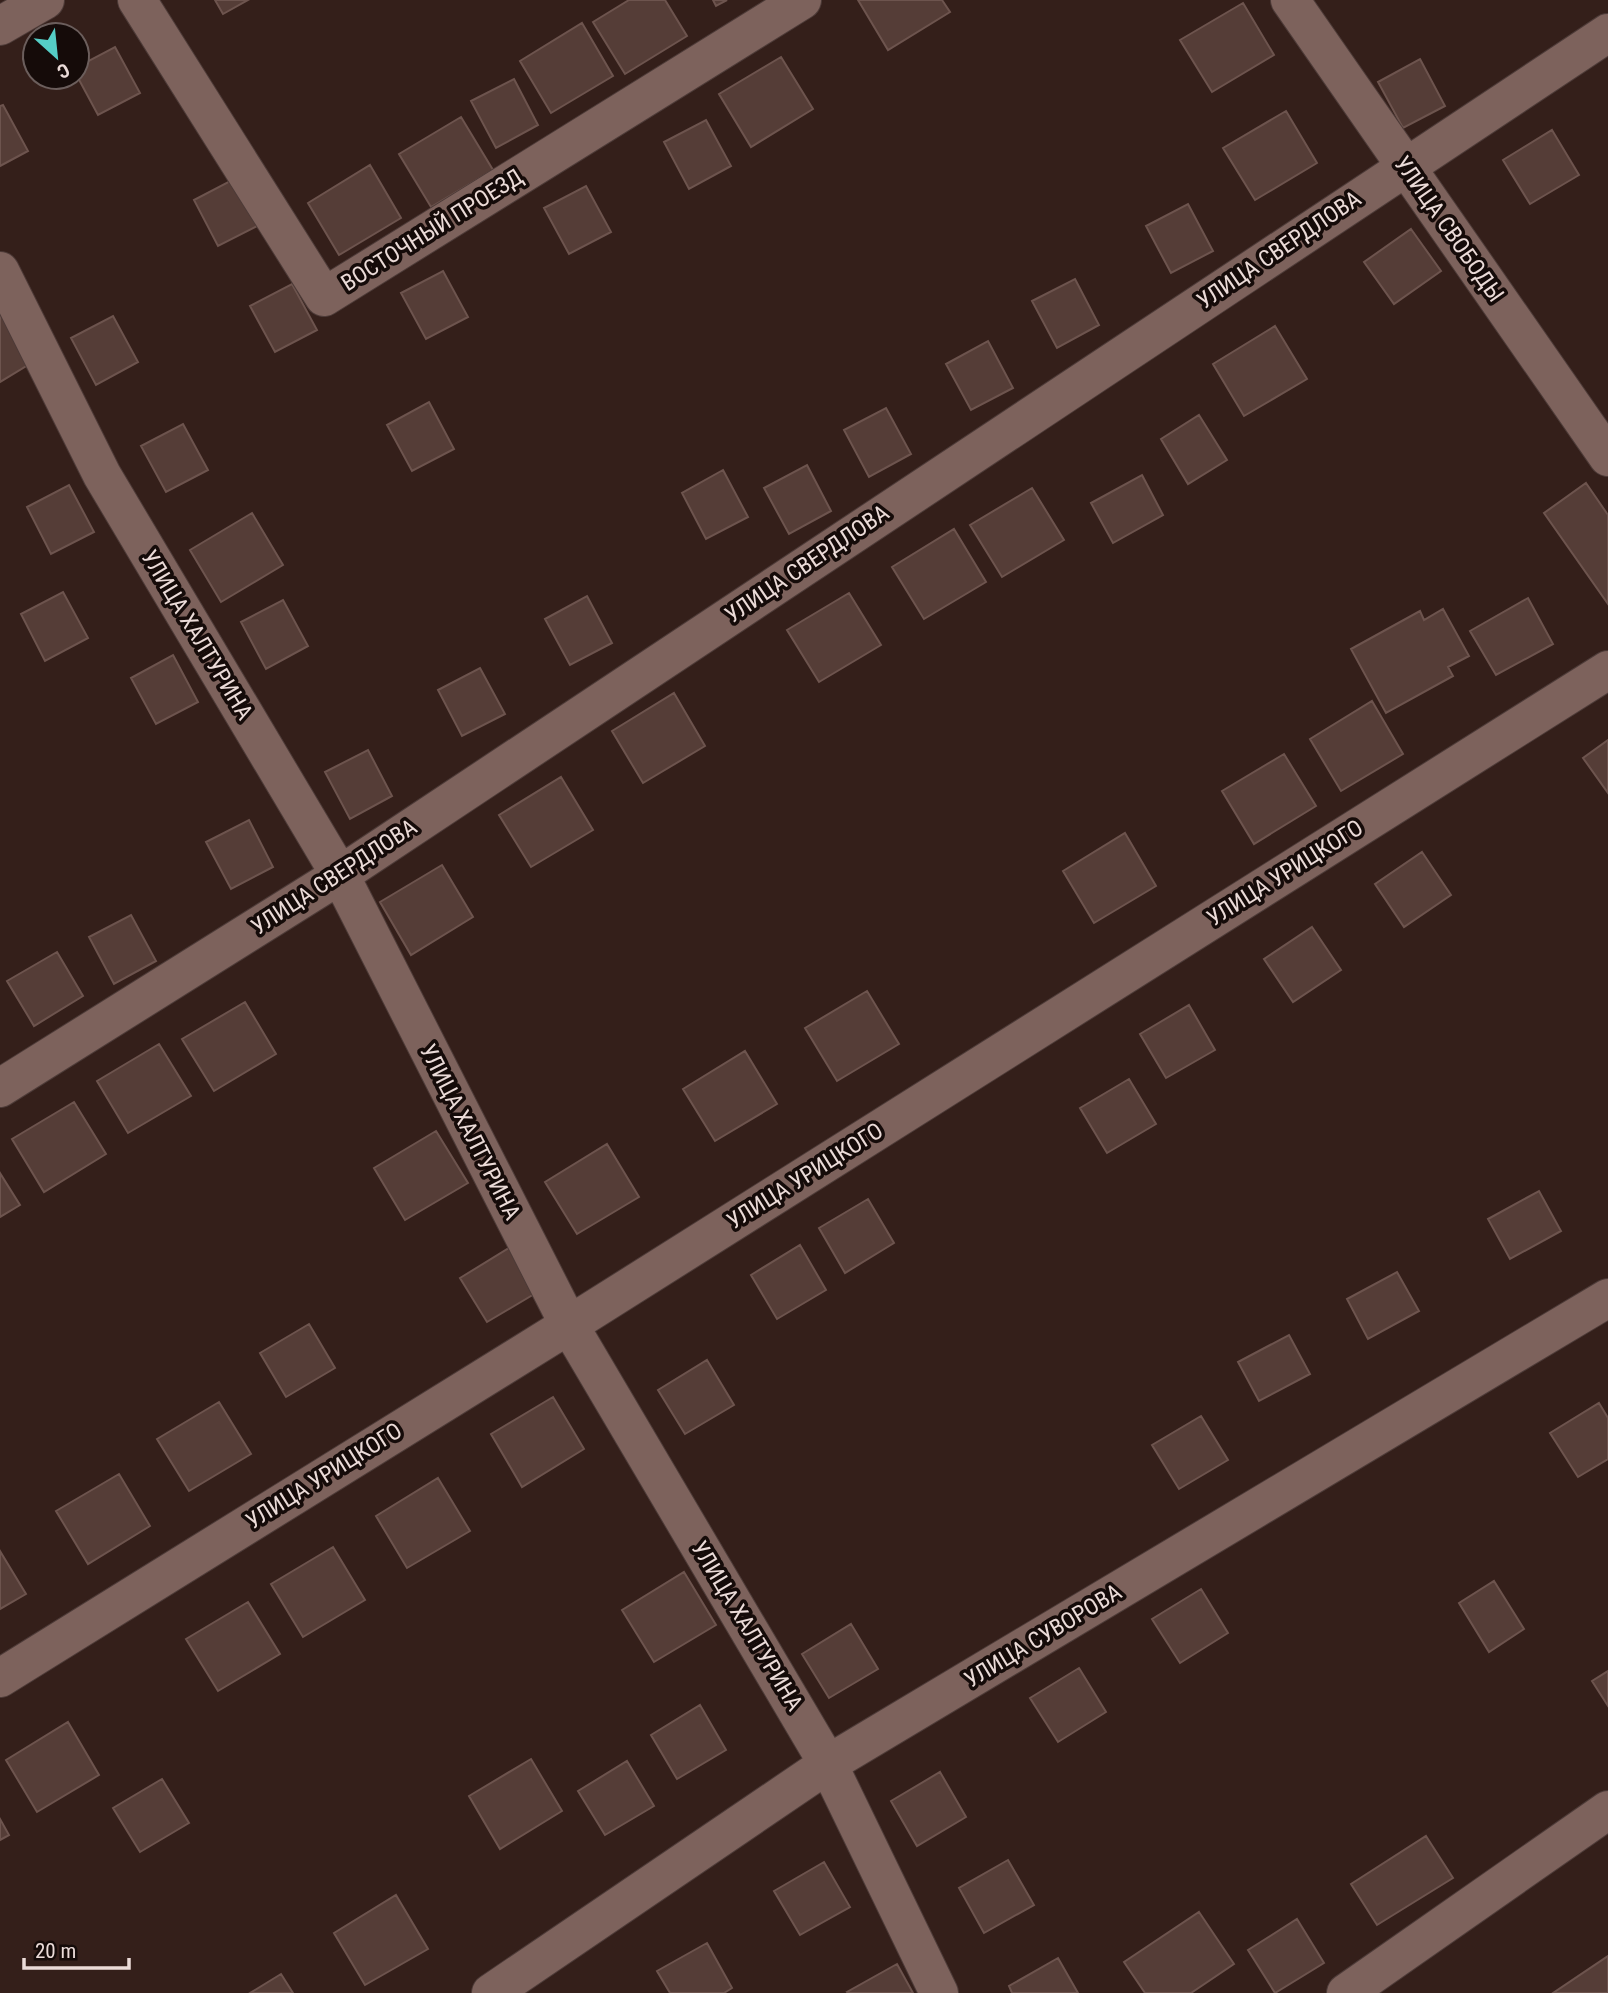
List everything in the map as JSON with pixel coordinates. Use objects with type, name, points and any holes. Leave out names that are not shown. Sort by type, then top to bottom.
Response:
[{"type":"street","points":[[0,26],[45,0]]},
{"type":"street","name":"ВОСТОЧНЫЙ ПРОЕЗД","points":[[137,0],[324,297],[802,0]]},
{"type":"street","name":"УЛИЦА СВОБОДЫ","points":[[1290,0],[1608,457]]},
{"type":"street","name":"УЛИЦА СВЕРДЛОВА","points":[[0,1088],[340,875],[1608,33]]},
{"type":"street","name":"УЛИЦА ХАЛТУРИНА","points":[[0,271],[102,475],[340,875],[569,1325],[828,1764],[939,1993]]},
{"type":"street","name":"УЛИЦА УРИЦКОГО","points":[[0,1678],[569,1325],[1608,670]]},
{"type":"street","name":"УЛИЦА СУВОРОВА","points":[[491,1993],[828,1764],[1606,1303]]},
{"type":"street","points":[[1346,1993],[1608,1810]]},
{"type":"building","points":[[215,0],[248,0],[223,14]]},
{"type":"building","points":[[629,0],[665,0],[687,36],[625,74],[593,22]]},
{"type":"building","points":[[713,0],[727,0],[716,6]]},
{"type":"building","points":[[858,0],[942,0],[950,12],[888,50]]},
{"type":"building","points":[[1243,3],[1274,55],[1212,92],[1180,40]]},
{"type":"building","points":[[582,23],[613,76],[551,113],[520,61]]},
{"type":"building","points":[[115,47],[140,93],[98,115],[85,91],[91,91],[91,60]]},
{"type":"building","points":[[781,57],[813,109],[751,147],[719,94]]},
{"type":"building","points":[[1420,59],[1445,106],[1403,128],[1378,82]]},
{"type":"building","points":[[514,79],[538,125],[496,148],[471,101]]},
{"type":"building","points":[[3,105],[28,151],[0,166],[0,106]]},
{"type":"building","points":[[1286,111],[1317,163],[1255,200],[1223,148]]},
{"type":"building","points":[[461,117],[493,170],[431,207],[399,154]]},
{"type":"building","points":[[706,120],[731,166],[689,189],[664,142]]},
{"type":"building","points":[[1552,130],[1579,175],[1530,204],[1503,160]]},
{"type":"building","points":[[370,165],[401,218],[339,255],[308,203]]},
{"type":"building","points":[[236,178],[261,224],[218,246],[194,200]]},
{"type":"building","points":[[586,186],[611,232],[569,254],[544,208]]},
{"type":"building","points":[[1188,204],[1213,251],[1171,273],[1146,226]]},
{"type":"building","points":[[1411,229],[1441,271],[1394,304],[1364,262]]},
{"type":"building","points":[[443,271],[468,317],[426,339],[401,293]]},
{"type":"building","points":[[1075,279],[1099,325],[1057,348],[1032,301]]},
{"type":"building","points":[[292,284],[317,330],[275,352],[250,306]]},
{"type":"building","points":[[0,311],[33,362],[0,382]]},
{"type":"building","points":[[113,316],[138,362],[96,385],[71,338]]},
{"type":"building","points":[[1275,326],[1307,379],[1244,416],[1213,364]]},
{"type":"building","points":[[988,341],[1013,388],[971,410],[946,364]]},
{"type":"building","points":[[429,402],[454,449],[412,471],[387,425]]},
{"type":"building","points":[[886,408],[911,454],[869,477],[844,430]]},
{"type":"building","points":[[1199,415],[1227,460],[1188,484],[1161,439]]},
{"type":"building","points":[[183,424],[208,470],[166,492],[141,446]]},
{"type":"building","points":[[807,465],[831,511],[789,534],[764,488]]},
{"type":"building","points":[[723,470],[748,517],[706,539],[682,493]]},
{"type":"building","points":[[1142,475],[1163,515],[1113,543],[1091,503]]},
{"type":"building","points":[[1586,483],[1608,515],[1608,604],[1544,513]]},
{"type":"building","points":[[69,485],[94,532],[51,554],[27,507]]},
{"type":"building","points":[[1032,488],[1064,540],[1002,577],[970,525]]},
{"type":"building","points":[[252,513],[283,565],[221,602],[190,550]]},
{"type":"building","points":[[954,529],[986,582],[924,619],[892,567]]},
{"type":"building","points":[[63,592],[88,638],[45,661],[21,614]]},
{"type":"building","points":[[849,593],[881,645],[819,682],[787,630]]},
{"type":"building","points":[[587,596],[612,643],[570,665],[545,619]]},
{"type":"building","points":[[1528,598],[1553,644],[1496,675],[1470,631]]},
{"type":"building","points":[[283,600],[308,646],[266,669],[241,622]]},
{"type":"building","points":[[1443,609],[1469,656],[1448,667],[1453,676],[1386,713],[1351,649],[1420,611],[1424,620]]},
{"type":"building","points":[[173,655],[198,702],[156,724],[131,678]]},
{"type":"building","points":[[480,668],[505,714],[462,736],[438,690]]},
{"type":"building","points":[[674,693],[705,746],[643,783],[612,731]]},
{"type":"building","points":[[1372,701],[1403,754],[1341,791],[1310,739]]},
{"type":"building","points":[[1608,740],[1608,793],[1583,758]]},
{"type":"building","points":[[368,750],[392,796],[350,819],[325,772]]},
{"type":"building","points":[[1284,754],[1316,806],[1254,844],[1222,791]]},
{"type":"building","points":[[561,777],[593,830],[531,867],[499,815]]},
{"type":"building","points":[[249,820],[273,867],[231,889],[206,842]]},
{"type":"building","points":[[1125,833],[1156,886],[1094,923],[1063,871]]},
{"type":"building","points":[[1422,852],[1451,895],[1404,927],[1375,884]]},
{"type":"building","points":[[442,865],[473,917],[411,955],[380,902]]},
{"type":"building","points":[[131,915],[156,961],[114,984],[89,937]]},
{"type":"building","points":[[1312,927],[1341,970],[1293,1002],[1264,959]]},
{"type":"building","points":[[57,952],[83,996],[34,1026],[7,981]]},
{"type":"building","points":[[867,991],[899,1044],[837,1081],[805,1028]]},
{"type":"building","points":[[245,1002],[276,1054],[214,1091],[182,1039]]},
{"type":"building","points":[[1189,1005],[1215,1050],[1166,1078],[1140,1034]]},
{"type":"building","points":[[159,1044],[191,1096],[128,1133],[97,1081]]},
{"type":"building","points":[[745,1051],[777,1104],[715,1141],[683,1089]]},
{"type":"building","points":[[1129,1079],[1156,1124],[1107,1153],[1080,1108]]},
{"type":"building","points":[[74,1102],[106,1154],[44,1192],[12,1139]]},
{"type":"building","points":[[436,1131],[468,1183],[405,1220],[374,1168]]},
{"type":"building","points":[[607,1144],[639,1197],[577,1234],[545,1182]]},
{"type":"building","points":[[0,1173],[20,1205],[0,1217]]},
{"type":"building","points":[[1539,1191],[1561,1231],[1510,1259],[1488,1219]]},
{"type":"building","points":[[868,1199],[894,1243],[845,1273],[819,1228]]},
{"type":"building","points":[[800,1245],[826,1290],[777,1319],[751,1275]]},
{"type":"building","points":[[509,1248],[536,1293],[487,1322],[460,1278]]},
{"type":"building","points":[[1397,1272],[1419,1311],[1368,1339],[1347,1299]]},
{"type":"building","points":[[309,1324],[335,1368],[286,1397],[260,1353]]},
{"type":"building","points":[[1289,1335],[1310,1374],[1259,1401],[1238,1362]]},
{"type":"building","points":[[707,1360],[734,1405],[685,1434],[658,1390]]},
{"type":"building","points":[[553,1397],[584,1449],[522,1487],[491,1434]]},
{"type":"building","points":[[219,1402],[251,1454],[189,1491],[157,1439]]},
{"type":"building","points":[[1599,1403],[1608,1418],[1608,1459],[1578,1477],[1550,1433]]},
{"type":"building","points":[[1201,1416],[1228,1460],[1179,1489],[1152,1445]]},
{"type":"building","points":[[119,1474],[150,1526],[88,1564],[56,1511]]},
{"type":"building","points":[[438,1478],[470,1531],[407,1568],[376,1516]]},
{"type":"building","points":[[333,1547],[365,1600],[303,1637],[271,1584]]},
{"type":"building","points":[[0,1551],[26,1594],[0,1609]]},
{"type":"building","points":[[684,1572],[716,1625],[654,1662],[622,1610]]},
{"type":"building","points":[[1494,1581],[1524,1629],[1489,1652],[1459,1603]]},
{"type":"building","points":[[1201,1589],[1228,1633],[1180,1663],[1152,1619]]},
{"type":"building","points":[[248,1602],[280,1654],[218,1691],[186,1639]]},
{"type":"building","points":[[851,1624],[878,1669],[829,1698],[802,1654]]},
{"type":"building","points":[[1079,1668],[1106,1712],[1058,1742],[1030,1698]]},
{"type":"building","points":[[1608,1671],[1608,1706],[1592,1681]]},
{"type":"building","points":[[700,1705],[726,1750],[677,1779],[651,1735]]},
{"type":"building","points":[[68,1722],[99,1775],[37,1812],[6,1760]]},
{"type":"building","points":[[531,1759],[562,1811],[500,1849],[469,1796]]},
{"type":"building","points":[[627,1761],[654,1806],[605,1835],[578,1791]]},
{"type":"building","points":[[940,1772],[966,1817],[917,1846],[891,1801]]},
{"type":"building","points":[[162,1779],[189,1823],[140,1852],[113,1808]]},
{"type":"building","points":[[0,1819],[9,1835],[0,1840]]},
{"type":"building","points":[[1426,1836],[1453,1878],[1377,1925],[1351,1884]]},
{"type":"building","points":[[1008,1860],[1034,1905],[984,1933],[959,1888]]},
{"type":"building","points":[[824,1862],[850,1907],[800,1935],[774,1891]]},
{"type":"building","points":[[396,1895],[428,1949],[365,1985],[334,1933]]},
{"type":"building","points":[[1199,1912],[1234,1964],[1191,1993],[1145,1993],[1124,1962]]},
{"type":"building","points":[[1297,1919],[1324,1963],[1275,1993],[1248,1950]]},
{"type":"building","points":[[707,1943],[732,1988],[724,1993],[670,1993],[657,1971]]},
{"type":"building","points":[[1608,1956],[1608,1993],[1553,1993]]},
{"type":"building","points":[[1058,1958],[1078,1993],[1012,1993],[1009,1986]]},
{"type":"building","points":[[897,1964],[913,1993],[847,1992]]},
{"type":"building","points":[[281,1974],[293,1993],[250,1993]]}]
